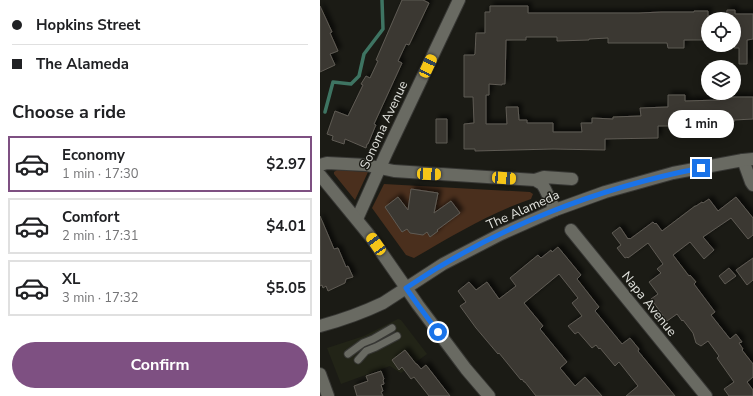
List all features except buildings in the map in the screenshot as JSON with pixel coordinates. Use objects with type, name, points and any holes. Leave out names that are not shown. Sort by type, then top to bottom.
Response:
[{"type":"street","name":"Sonoma Avenue","points":[[357,219],[379,168],[459,0]]},
{"type":"street","points":[[748,160],[751,182],[753,185]]},
{"type":"street","name":"The Alameda","points":[[320,326],[359,314],[383,303],[459,255],[555,210],[605,192],[674,173],[748,160]]},
{"type":"street","points":[[320,165],[327,163],[366,165],[394,171],[534,180],[544,177],[572,179]]},
{"type":"street","points":[[320,175],[357,219],[418,305],[466,369],[489,396]]},
{"type":"street","points":[[534,180],[542,184],[555,210]]},
{"type":"street","name":"Napa Avenue","points":[[571,230],[706,396]]},
{"type":"street","points":[[320,374],[328,396]]},
{"type":"lane","points":[[348,354],[363,343],[392,328]]},
{"type":"lane","points":[[358,360],[366,351],[397,336]]},
{"type":"shaded area","points":[[337,170],[368,172],[355,200],[334,174]]},
{"type":"shaded area","points":[[384,184],[530,192],[533,194],[531,199],[486,218],[414,258],[406,255],[372,208]]},
{"type":"shaded area","points":[[398,319],[401,320],[427,354],[401,373],[390,366],[341,384],[327,348],[364,336]]},
{"type":"waterway","points":[[325,112],[333,82],[351,84],[359,76],[364,54],[383,29],[382,0]]},
{"type":"route","points":[[438,332],[406,288],[443,264],[501,234],[555,210],[605,192],[674,173],[701,168]]}]
